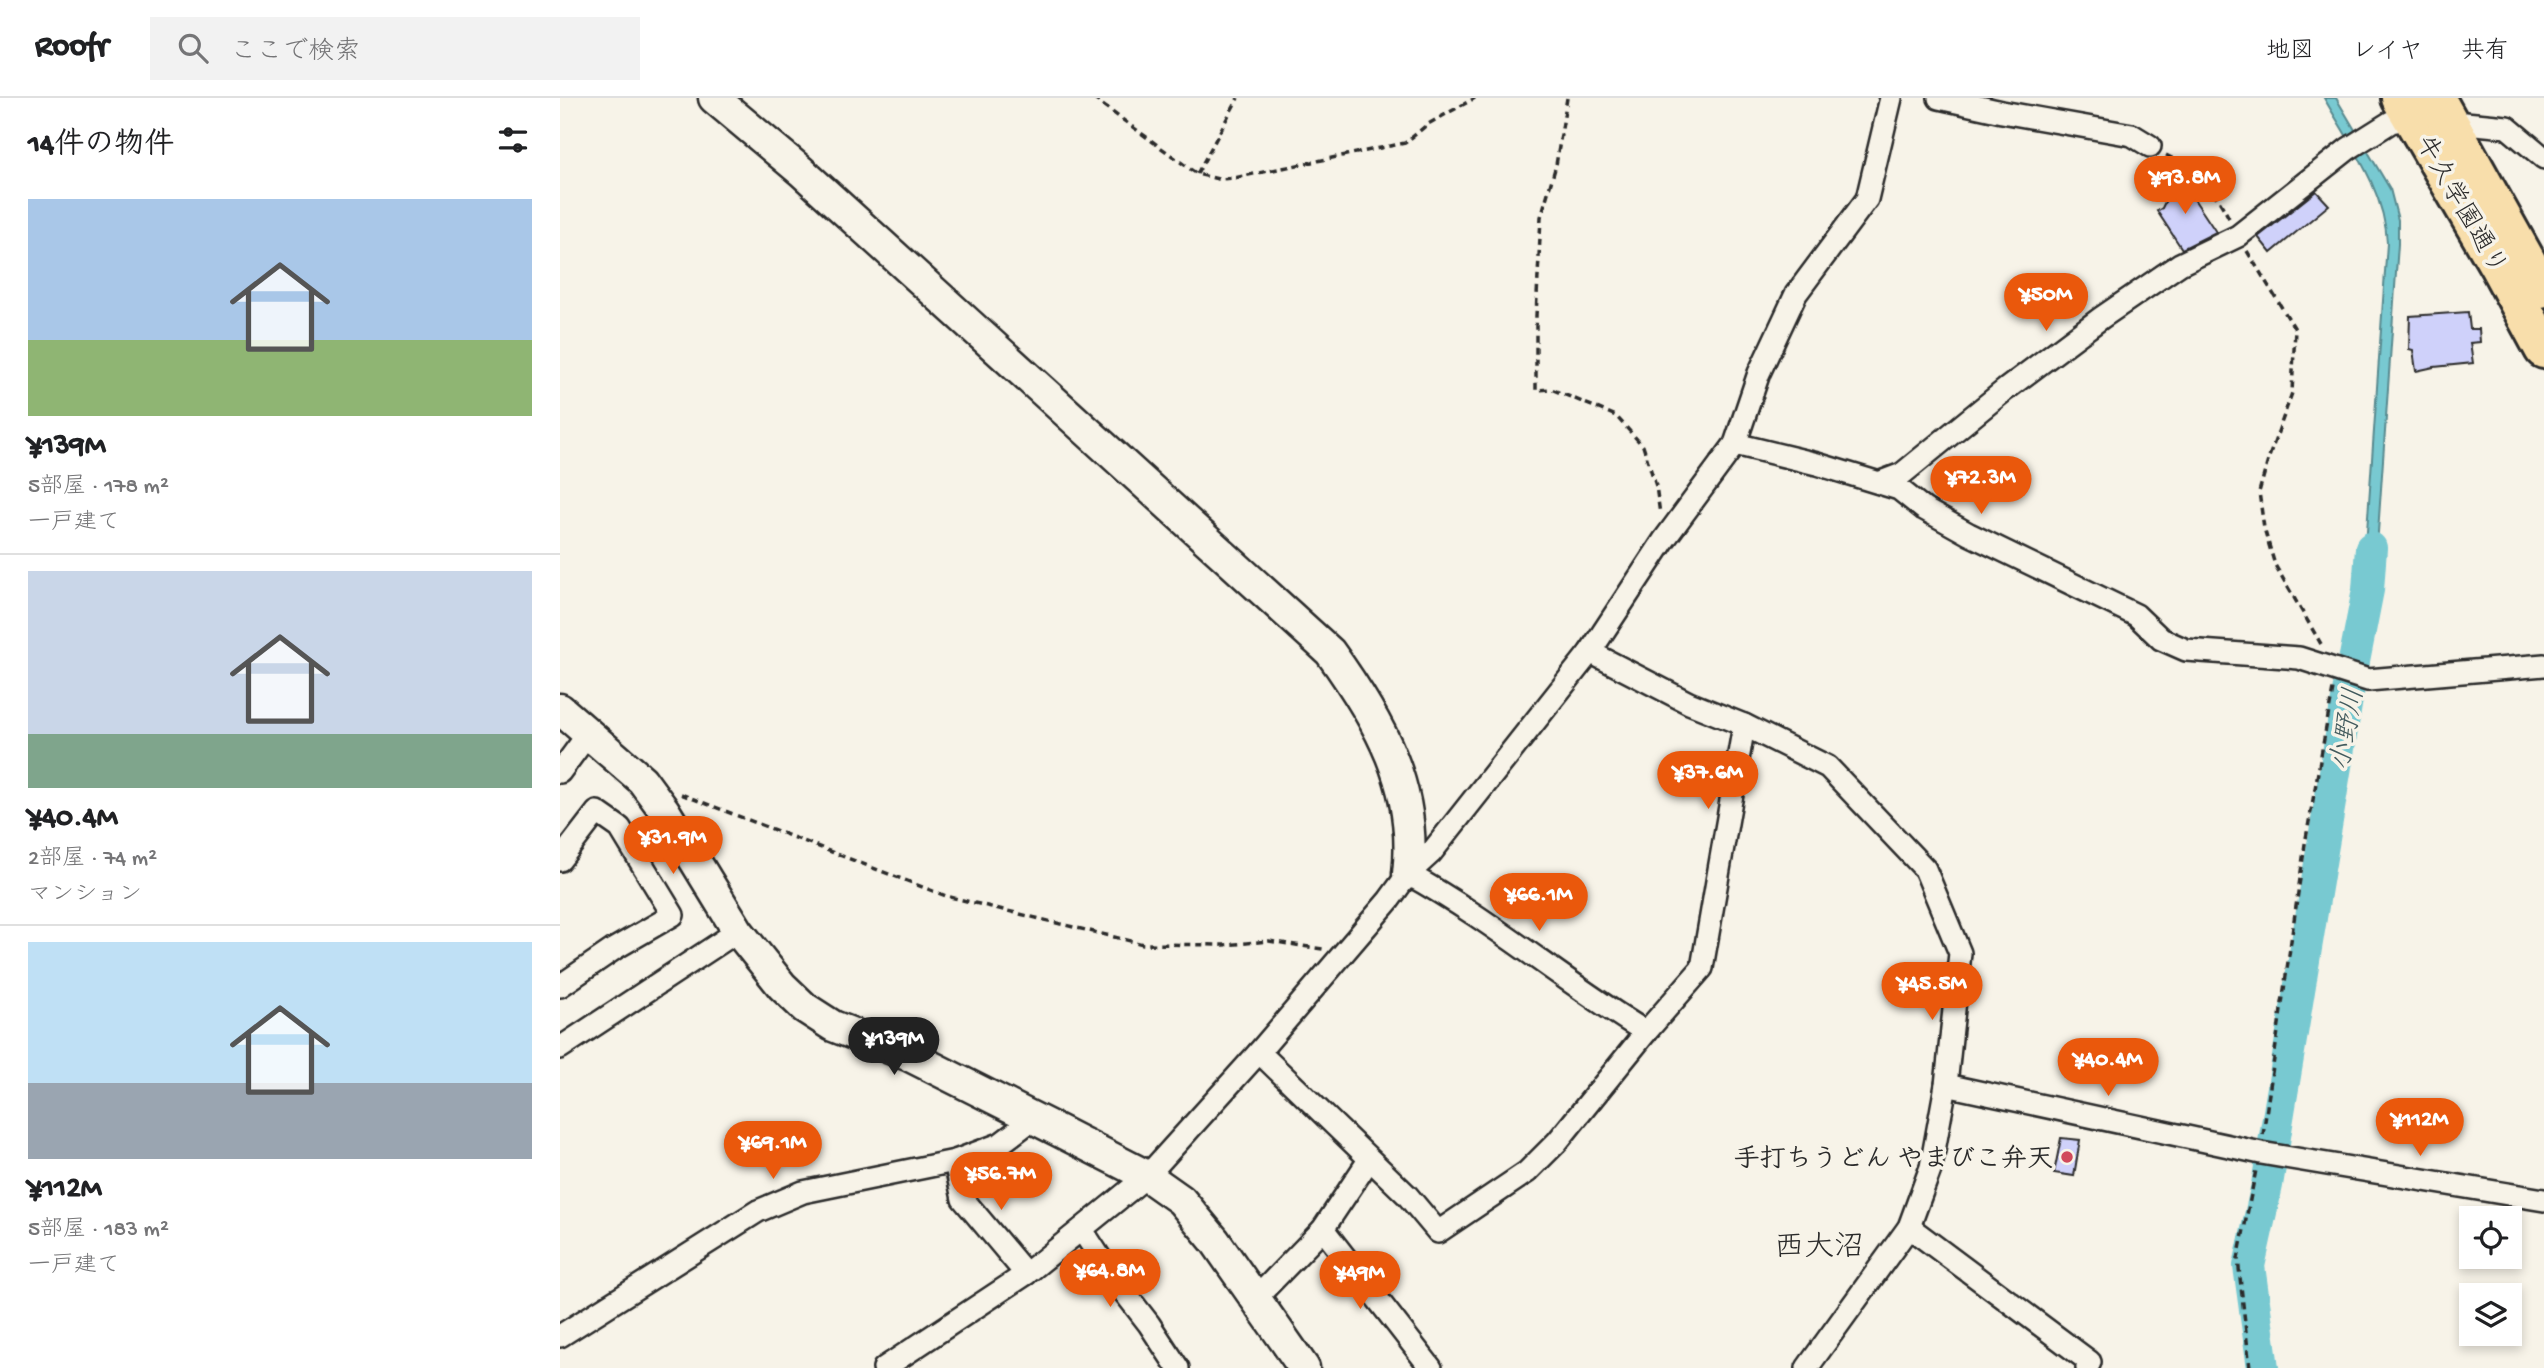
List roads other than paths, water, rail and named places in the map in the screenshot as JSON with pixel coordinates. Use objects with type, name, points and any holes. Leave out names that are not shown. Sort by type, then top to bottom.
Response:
[{"type":"highway","name":"牛久学園通り","points":[[2424,109],[2544,292]]},
{"type":"highway","name":"牛久学園通り","points":[[2424,109],[2544,349]]},
{"type":"street","points":[[714,98],[802,171],[1330,652],[1362,696],[1387,742],[1409,812],[1411,842],[1408,874]]},
{"type":"street","points":[[884,1368],[1026,1274],[1147,1176],[1259,1052],[1389,900],[1408,874],[1432,853],[1590,652],[1664,540],[1735,444],[1759,373],[1796,294],[1867,199],[1892,98]]},
{"type":"street","points":[[1939,98],[2132,135],[2150,146]]},
{"type":"street","points":[[1881,482],[1902,474],[2005,390],[2101,318],[2180,264],[2238,236],[2356,143],[2391,122],[2424,109],[2507,127],[2544,158]]},
{"type":"street","points":[[1735,444],[1899,489],[1924,509],[1969,534],[2136,615],[2161,639],[2186,650],[2299,658],[2368,680],[2544,665]]},
{"type":"street","points":[[1590,652],[1689,703],[1744,725],[1828,767],[1925,869],[1960,953],[1946,1084],[1931,1167],[1909,1227],[1807,1368]]},
{"type":"street","points":[[560,709],[642,780],[664,810],[738,931],[782,986],[805,1008],[833,1026],[910,1056],[1147,1176],[1181,1200],[1215,1241],[1304,1368]]},
{"type":"street","points":[[1259,1052],[1406,1195],[1438,1232],[1527,1172],[1557,1142],[1646,1031],[1702,968],[1744,725]]},
{"type":"street","points":[[560,772],[588,734]]},
{"type":"street","points":[[560,860],[597,812],[620,828],[673,915],[614,949],[560,986]]},
{"type":"street","points":[[1408,874],[1498,930],[1617,1014],[1646,1031]]},
{"type":"street","points":[[560,1048],[738,931]]},
{"type":"street","points":[[1946,1084],[2261,1153],[2544,1200]]},
{"type":"street","points":[[560,1336],[758,1211],[803,1192],[955,1161],[1000,1144],[1033,1119]]},
{"type":"street","points":[[1256,1298],[1323,1229],[1368,1160]]},
{"type":"street","points":[[955,1161],[963,1199],[1026,1274]]},
{"type":"street","points":[[1909,1227],[2090,1362],[2087,1368]]},
{"type":"street","points":[[1323,1229],[1431,1368]]},
{"type":"street","points":[[1082,1230],[1178,1368]]},
{"type":"water","points":[[2324,98],[2336,98],[2390,189],[2398,220],[2374,590],[2363,589],[2387,243],[2385,223],[2373,186]]},
{"type":"waterway","name":"小野川","points":[[2263,1368],[2249,1266],[2267,1185],[2349,687],[2368,590],[2371,548]]},
{"type":"place","name":"手打ちうどん やまびこ弁天","points":[[2067,1157]]},
{"type":"district","name":"西大沼","points":[[1819,1245]]}]
